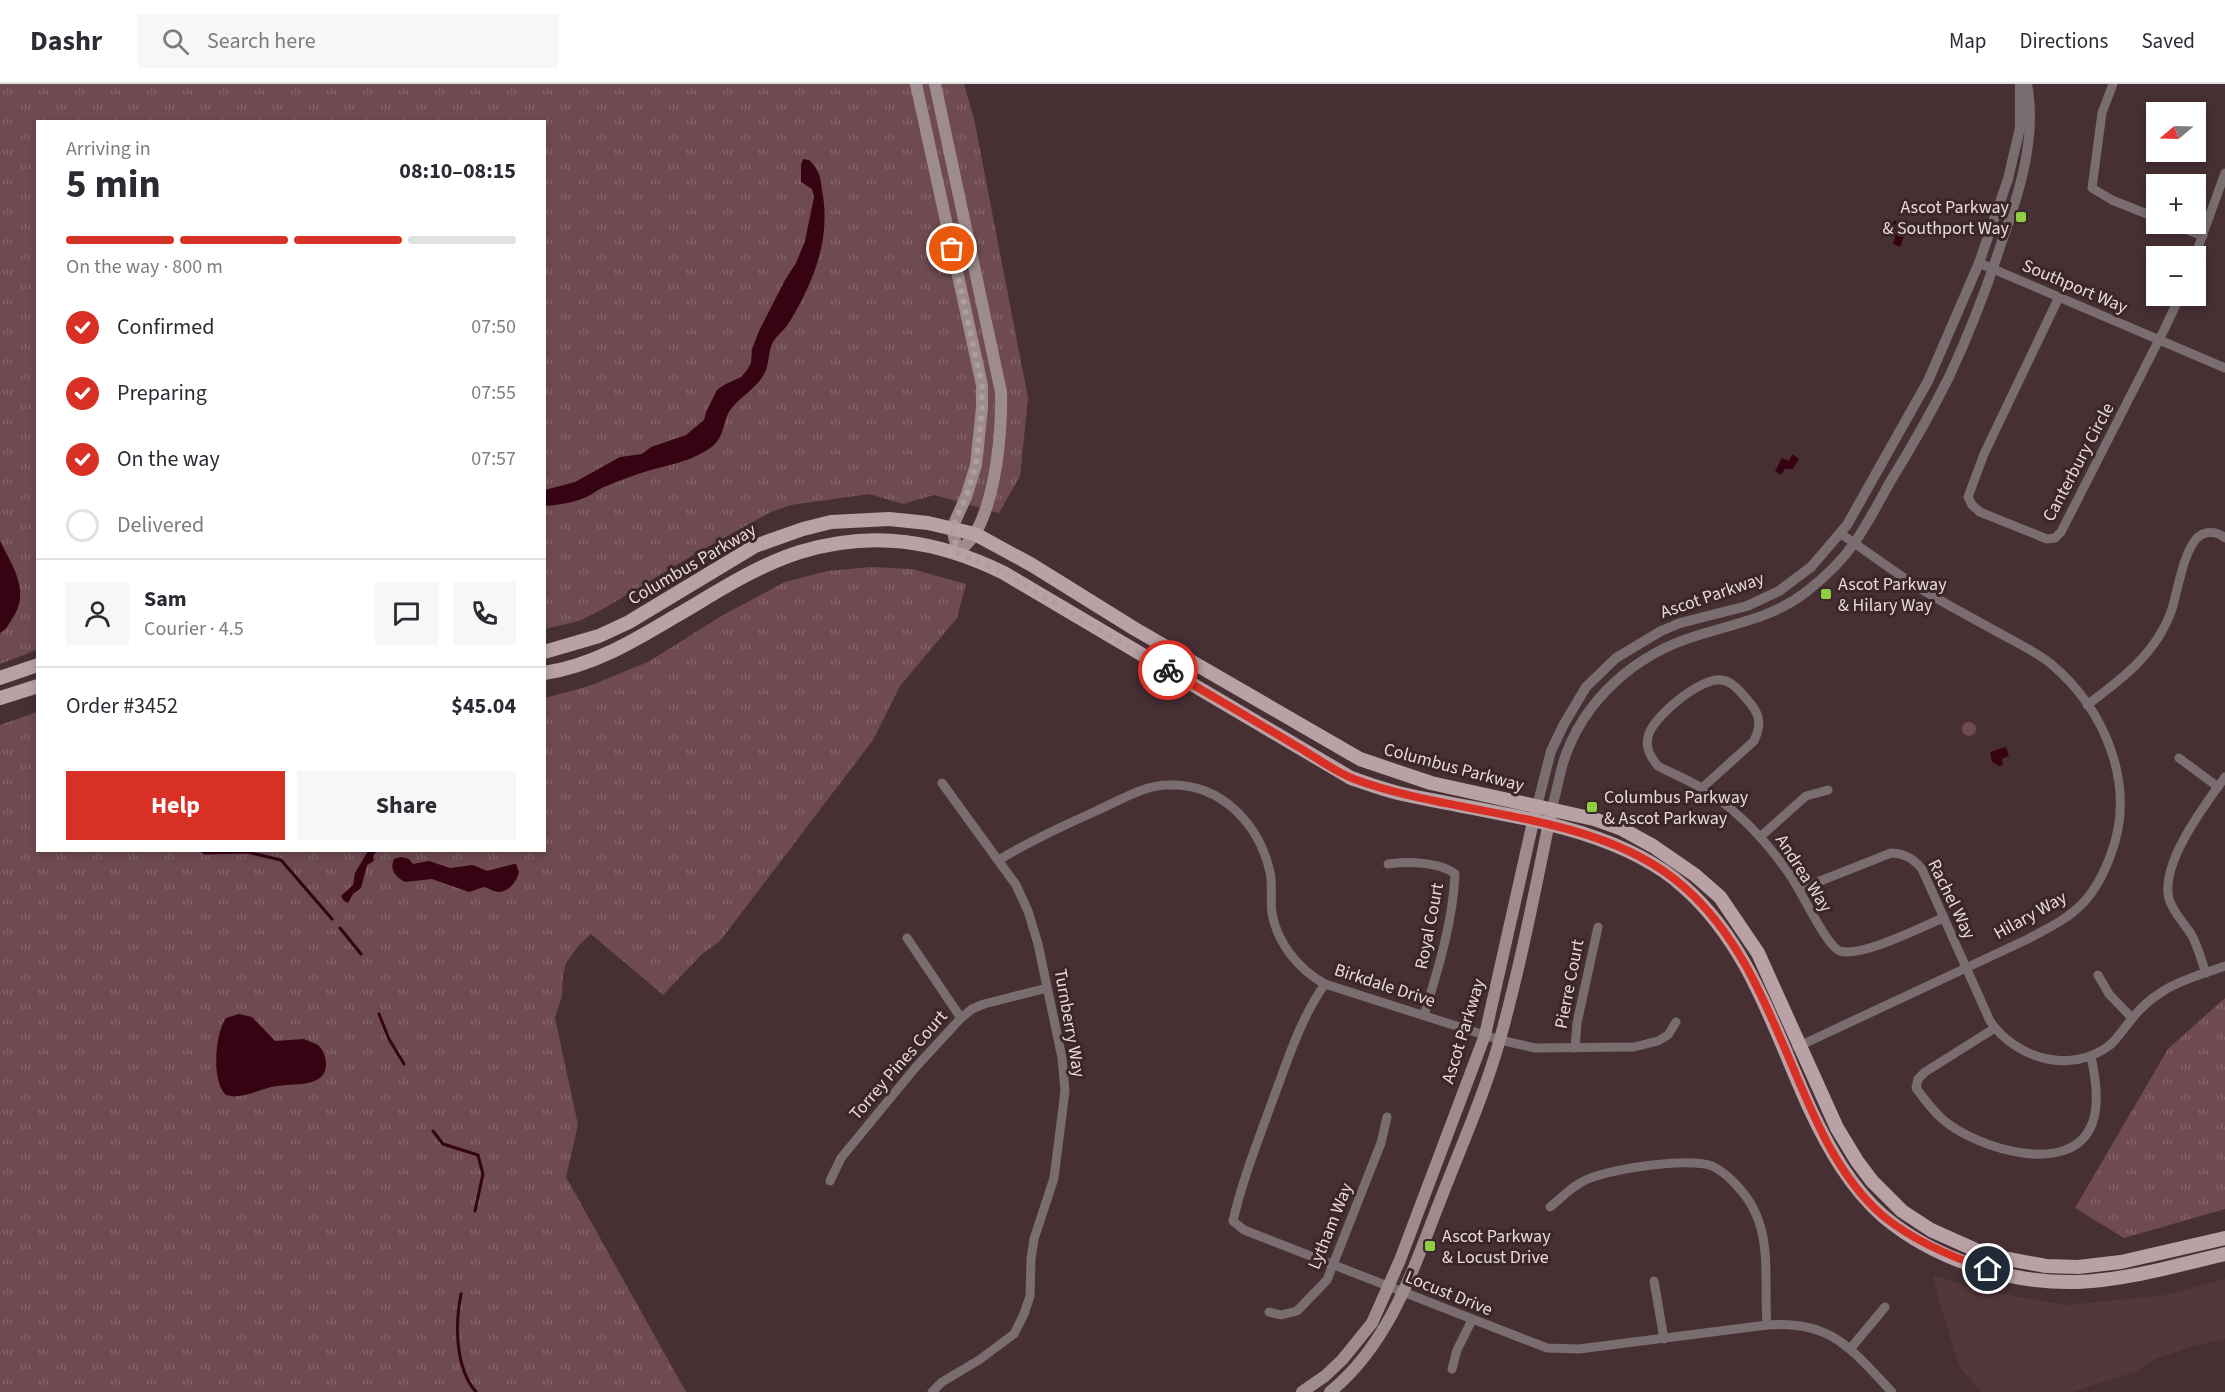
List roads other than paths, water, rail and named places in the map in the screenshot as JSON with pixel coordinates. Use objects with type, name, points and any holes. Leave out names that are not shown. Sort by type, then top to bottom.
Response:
[{"type":"main road","points":[[916,84],[982,385],[976,465],[966,497],[952,528],[958,553]]},
{"type":"main road","points":[[935,84],[1001,392],[997,457],[991,488],[975,534],[958,553]]},
{"type":"main road","name":"Columbus Parkway","points":[[546,651],[599,636],[629,622],[755,546],[803,529],[831,522],[889,519],[928,523],[975,534],[1032,565],[1135,629],[1360,759],[1431,783],[1594,819],[1622,829],[1653,846],[1686,869],[1720,897],[1758,953],[1837,1128],[1857,1161],[1872,1181],[1902,1211],[1931,1230],[1978,1251],[2003,1258],[2046,1266],[2078,1267],[2121,1262],[2225,1238]]},
{"type":"main road","name":"Columbus Parkway","points":[[546,672],[603,656],[639,638],[750,574],[799,552],[851,541],[883,540],[928,545],[958,553],[1004,573],[1351,778],[1395,792],[1581,833],[1619,846],[1682,885],[1706,908],[1736,947],[1752,975],[1811,1112],[1846,1175],[1882,1215],[1910,1235],[1953,1258],[2005,1275],[2078,1282],[2129,1276],[2225,1254]]},
{"type":"main road","points":[[0,678],[36,666]]},
{"type":"main road","points":[[0,698],[36,687]]},
{"type":"main road","name":"Ascot Parkway","points":[[1302,1392],[1325,1376],[1356,1343],[1372,1323],[1389,1286],[1485,1035],[1537,807]]},
{"type":"main road","name":"Ascot Parkway","points":[[1330,1392],[1351,1373],[1374,1344],[1386,1327],[1404,1292],[1480,1098],[1500,1040],[1552,808]]},
{"type":"street","name":"Ascot Parkway","points":[[1537,807],[1548,761],[1564,724],[1586,687],[1616,658],[1661,631],[1680,623],[1747,606],[1779,591],[1811,567],[1841,534],[1928,381],[1979,263],[2011,169],[2020,128],[2020,84]]},
{"type":"street","name":"Ascot Parkway","points":[[1552,808],[1563,762],[1576,733],[1604,693],[1628,670],[1677,642],[1752,621],[1786,606],[1825,576],[1854,543],[1923,426],[1949,376],[1993,269],[2023,172],[2029,135],[2027,84]]},
{"type":"street","points":[[2113,84],[2102,113],[2092,188],[2112,200],[2146,214]]},
{"type":"street","points":[[2199,246],[2225,173]]},
{"type":"street","points":[[2198,234],[2203,236]]},
{"type":"street","name":"Southport Way","points":[[1979,263],[2225,368]]},
{"type":"street","name":"Canterbury Circle","points":[[2059,297],[1984,454],[1968,497],[1972,505],[1980,512],[2047,539],[2055,538],[2061,532],[2160,340]]},
{"type":"street","points":[[2160,340],[2175,306]]},
{"type":"street","points":[[2087,705],[2123,677],[2160,638],[2172,610],[2188,554],[2198,537],[2210,532],[2225,538]]},
{"type":"street","name":"Hilary Way","points":[[1786,1052],[2028,939],[2060,921],[2081,905],[2097,886],[2118,836],[2121,808],[2120,788],[2113,758],[2104,736],[2087,705],[2064,677],[2042,658],[1929,594],[1841,534]]},
{"type":"street","name":"Andrea Way","points":[[1702,788],[1754,741],[1758,732],[1759,717],[1755,710],[1734,685],[1722,680],[1712,680],[1692,690],[1654,723],[1647,740],[1649,753],[1658,766],[1702,788],[1724,804],[1760,837],[1800,890],[1829,943],[1839,951],[1853,952],[1870,948],[1943,918]]},
{"type":"street","points":[[2179,758],[2218,787]]},
{"type":"street","points":[[2206,973],[2196,944],[2172,907],[2168,891],[2176,855],[2185,837],[2225,777]]},
{"type":"street","name":"Turnberry Way","points":[[932,1392],[942,1382],[979,1360],[1014,1334],[1024,1314],[1030,1296],[1031,1256],[1037,1229],[1054,1178],[1065,1091],[1062,1058],[1038,944],[1028,911],[1016,885],[942,783]]},
{"type":"street","name":"Birkdale Drive","points":[[999,860],[1025,844],[1152,787],[1169,785],[1203,790],[1239,812],[1253,828],[1270,874],[1272,914],[1280,937],[1303,969],[1325,984],[1500,1040],[1535,1048],[1647,1045],[1668,1035],[1676,1022]]},
{"type":"street","points":[[1760,837],[1806,796],[1828,790]]},
{"type":"street","name":"Rachel Way","points":[[1800,890],[1891,853],[1899,853],[1912,859],[1922,869],[1981,1005],[1995,1028],[2016,1048],[2041,1058],[2070,1060],[2091,1056]]},
{"type":"street","name":"Royal Court","points":[[1388,864],[1418,863],[1450,870],[1455,874],[1438,970],[1424,1015]]},
{"type":"street","name":"Pierre Court","points":[[1575,1048],[1577,1023],[1598,927]]},
{"type":"street","points":[[907,938],[962,1018]]},
{"type":"street","points":[[1995,1028],[1925,1072],[1918,1079],[1916,1088],[1944,1121],[1960,1132],[1996,1148],[2050,1154],[2063,1151],[2084,1137],[2092,1124],[2095,1106],[2091,1056],[2113,1043],[2132,1018],[2166,989],[2225,966]]},
{"type":"street","points":[[2098,975],[2109,994],[2132,1018]]},
{"type":"street","name":"Locust Drive","points":[[1325,984],[1312,1002],[1297,1035],[1248,1168],[1233,1221],[1244,1230],[1547,1348],[1579,1349],[1767,1325],[1789,1323],[1804,1325],[1838,1339],[1892,1392]]},
{"type":"street","name":"Torrey Pines Court","points":[[830,1181],[840,1158],[915,1068],[972,1009],[1047,988]]},
{"type":"street","name":"Lytham Way","points":[[1269,1312],[1281,1315],[1297,1311],[1327,1280],[1381,1143],[1387,1117]]},
{"type":"street","points":[[1550,1207],[1583,1181],[1607,1173],[1687,1162],[1712,1166],[1733,1182],[1756,1212],[1763,1238],[1767,1325]]},
{"type":"street","points":[[1654,1281],[1664,1339]]},
{"type":"street","points":[[1850,1349],[1885,1307]]},
{"type":"street","points":[[1452,1369],[1457,1350],[1472,1320]]},
{"type":"waterway","points":[[204,852],[247,852]]},
{"type":"waterway","points":[[247,852],[281,860],[332,919]]},
{"type":"waterway","points":[[340,928],[361,954]]},
{"type":"waterway","points":[[379,1014],[389,1039],[404,1064]]},
{"type":"waterway","points":[[433,1131],[443,1144],[478,1155],[483,1174],[475,1211]]},
{"type":"waterway","points":[[461,1294],[458,1345],[464,1371],[476,1392]]},
{"type":"place","name":"Ascot Parkway & Southport Way","points":[[2021,217]]},
{"type":"place","name":"Ascot Parkway & Hilary Way","points":[[1826,594]]},
{"type":"place","name":"Columbus Parkway & Ascot Parkway","points":[[1592,807]]},
{"type":"place","name":"Ascot Parkway & Locust Drive","points":[[1430,1246]]}]
